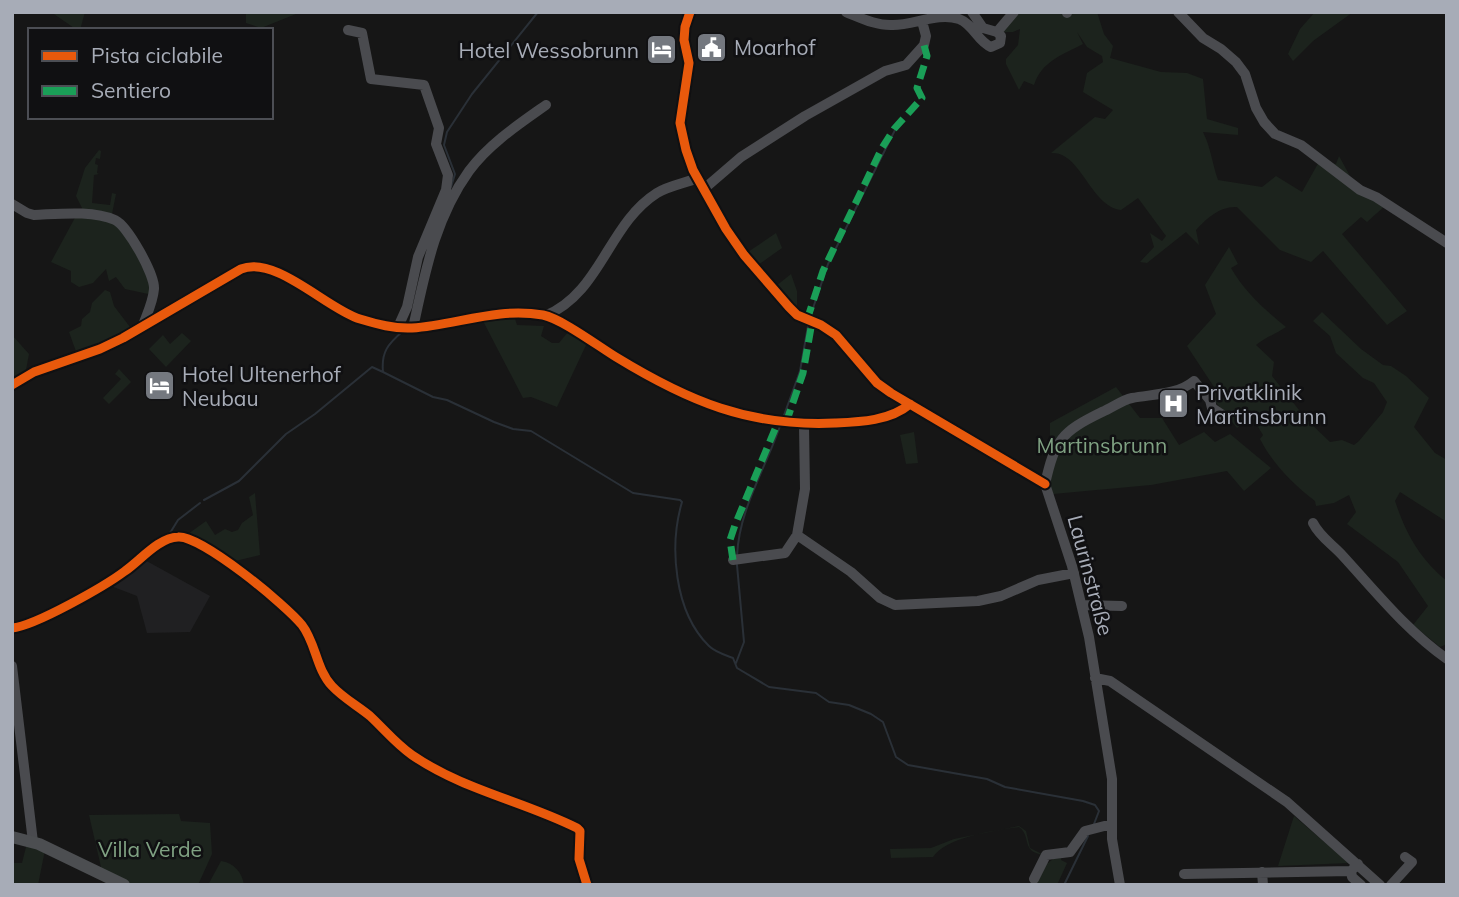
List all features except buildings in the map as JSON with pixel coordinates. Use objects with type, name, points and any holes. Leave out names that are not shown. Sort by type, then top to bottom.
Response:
[{"type":"main road","points":[[12,837],[33,842],[124,885]]},
{"type":"street","points":[[690,12],[685,27],[684,40],[689,63],[680,123],[686,150],[698,178],[726,229],[744,255],[789,307],[836,335],[877,383],[1045,484],[1052,454],[1059,439],[1084,421],[1133,398],[1184,390],[1194,381],[1210,400],[1212,408],[1227,418]]},
{"type":"street","points":[[846,12],[880,24],[894,25],[937,18],[958,19],[968,25],[989,47],[995,47],[1000,43],[1000,36],[997,32],[983,29],[972,12]]},
{"type":"street","points":[[997,32],[1014,12]]},
{"type":"street","points":[[1178,12],[1203,38],[1236,62],[1245,74],[1256,108],[1275,134],[1301,145],[1360,190],[1376,197],[1447,243]]},
{"type":"street","points":[[705,188],[741,157],[805,116],[885,71],[906,65],[924,45],[926,36],[922,20]]},
{"type":"street","points":[[348,30],[362,33],[371,79],[424,85],[439,128],[436,144],[448,175],[446,190],[418,257],[407,307],[398,327]]},
{"type":"street","points":[[413,328],[430,248],[469,170],[507,133],[547,105]]},
{"type":"street","points":[[12,385],[34,372],[100,349],[250,267],[275,272],[356,318],[398,327],[413,328],[482,315],[545,316],[558,311],[581,292],[615,236],[632,215],[658,192],[698,178]]},
{"type":"street","points":[[12,204],[34,215],[94,216],[113,219],[120,224],[154,282],[153,298],[143,325]]},
{"type":"street","points":[[545,316],[628,364],[708,405],[746,417],[804,425],[856,422],[883,418],[910,404]]},
{"type":"street","points":[[736,559],[785,553],[797,535],[805,489],[804,425]]},
{"type":"street","name":"Laurinstraße","points":[[1045,484],[1082,605],[1112,779],[1113,849],[1120,885]]},
{"type":"street","points":[[1313,523],[1318,533],[1341,554],[1388,608],[1427,645],[1447,659]]},
{"type":"street","points":[[797,535],[852,572],[880,598],[895,605],[978,601],[1001,596],[1038,580],[1074,573]]},
{"type":"street","points":[[12,628],[43,618],[123,573],[158,545],[170,539],[187,538],[236,568],[282,605],[302,625],[332,686],[370,716],[405,750],[468,785],[577,828],[580,831],[579,859],[587,885]]},
{"type":"street","points":[[1082,605],[1122,606]]},
{"type":"street","points":[[12,666],[33,842]]},
{"type":"street","points":[[1095,678],[1101,677],[1110,681],[1287,802],[1354,867],[1380,885]]},
{"type":"street","points":[[1034,879],[1046,855],[1070,852],[1092,827],[1112,824]]},
{"type":"street","points":[[1391,885],[1412,862],[1405,857]]},
{"type":"street","points":[[1184,874],[1354,867]]},
{"type":"street","points":[[1354,867],[1352,877],[1361,885]]},
{"type":"street","points":[[1262,872],[1263,885]]},
{"type":"shaded area","points":[[143,559],[210,596],[190,632],[147,633],[137,596],[111,586]]},
{"type":"green space","points":[[51,12],[85,12],[81,28],[74,28]]},
{"type":"green space","points":[[246,12],[301,12],[261,28],[246,23]]},
{"type":"green space","points":[[1017,12],[1097,12],[1104,34],[1113,46],[1110,58],[1161,72],[1187,73],[1203,79],[1207,119],[1238,128],[1238,135],[1203,132],[1218,180],[1262,187],[1276,176],[1302,192],[1320,160],[1336,164],[1339,156],[1351,178],[1387,204],[1367,222],[1361,217],[1342,234],[1407,311],[1387,325],[1323,251],[1311,262],[1280,250],[1237,207],[1219,211],[1196,230],[1199,245],[1186,232],[1147,263],[1140,262],[1154,247],[1150,233],[1162,241],[1166,236],[1138,198],[1121,210],[1110,206],[1093,190],[1070,160],[1051,153],[1095,117],[1105,119],[1113,110],[1083,92],[1087,73],[1103,62],[1102,56],[1087,47],[1077,32],[1083,44],[1047,64],[1034,85],[1024,81],[1019,90],[1006,59],[1018,45],[1020,29],[1001,32]]},
{"type":"green space","points":[[1315,12],[1353,12],[1313,41],[1293,61],[1288,54],[1300,29]]},
{"type":"green space","points":[[99,150],[100,159],[96,158],[95,164],[98,165],[99,174],[94,175],[92,203],[110,205],[112,193],[116,194],[112,214],[84,212],[76,196],[85,168]]},
{"type":"green space","points":[[77,214],[113,219],[136,246],[153,295],[125,289],[116,277],[109,281],[106,269],[93,283],[79,287],[71,282],[71,271],[51,262]]},
{"type":"green space","points":[[776,233],[782,248],[758,265],[748,252]]},
{"type":"green space","points":[[1229,247],[1238,264],[1231,268],[1242,285],[1286,327],[1256,345],[1274,362],[1272,376],[1307,420],[1330,442],[1342,440],[1354,445],[1383,412],[1387,402],[1374,383],[1363,378],[1336,353],[1330,336],[1313,321],[1322,312],[1361,349],[1383,365],[1391,366],[1406,376],[1429,398],[1414,427],[1435,453],[1447,460],[1447,522],[1400,492],[1395,501],[1415,545],[1429,564],[1447,581],[1447,644],[1440,647],[1413,625],[1428,606],[1398,562],[1347,524],[1356,512],[1349,495],[1334,503],[1316,506],[1315,501],[1291,481],[1271,457],[1260,439],[1263,435],[1252,417],[1237,428],[1208,393],[1214,387],[1187,346],[1216,314],[1205,285]]},
{"type":"green space","points":[[791,274],[797,291],[797,312],[776,286]]},
{"type":"green space","points":[[105,290],[110,292],[114,306],[133,331],[78,357],[69,332],[81,326],[82,319],[90,312],[92,303]]},
{"type":"green space","points":[[514,316],[517,325],[544,326],[541,336],[552,343],[559,343],[568,332],[587,343],[557,407],[531,397],[523,398],[482,319]]},
{"type":"green space","points":[[182,333],[191,341],[166,367],[149,349],[163,335],[170,344]]},
{"type":"green space","points":[[12,335],[29,354],[26,370],[29,375],[12,385]]},
{"type":"green space","points":[[119,369],[131,382],[109,404],[103,398],[121,379],[115,374]]},
{"type":"green space","name":"Martinsbrunn","points":[[1116,387],[1140,418],[1162,418],[1179,445],[1204,432],[1215,442],[1230,434],[1271,468],[1244,491],[1227,471],[1151,485],[1053,494],[1050,487],[1050,423]]},
{"type":"green space","points":[[914,432],[918,463],[906,464],[900,435]]},
{"type":"green space","points":[[255,493],[260,555],[231,562],[188,534],[206,521],[215,535],[225,529],[232,532],[238,530],[242,523],[253,515],[249,497]]},
{"type":"green space","name":"Villa Verde","points":[[179,814],[181,821],[210,823],[212,854],[198,885],[131,885],[100,872],[89,815]]},
{"type":"green space","points":[[1294,816],[1349,863],[1278,866]]},
{"type":"green space","points":[[1019,826],[1026,831],[1030,848],[1044,855],[1032,851],[1029,847],[1023,831],[1019,827],[1002,829]]},
{"type":"green space","points":[[977,834],[949,844],[933,857],[891,858],[890,849],[931,848]]},
{"type":"green space","points":[[27,843],[45,850],[38,885],[12,885],[12,863],[22,863]]},
{"type":"green space","points":[[1061,858],[1067,863],[1057,885],[1033,885],[1044,862]]},
{"type":"green space","points":[[221,861],[237,869],[244,885],[208,885]]},
{"type":"waterway","points":[[451,187],[455,174],[444,145],[447,132],[472,94],[538,12]]},
{"type":"waterway","points":[[810,317],[828,264],[895,130]]},
{"type":"waterway","points":[[783,418],[800,371],[808,326]]},
{"type":"waterway","points":[[403,331],[387,349],[383,359],[383,372],[433,397],[447,400],[494,422],[513,429],[531,431],[633,493],[682,502],[676,538],[682,597],[697,632],[711,648],[733,658],[737,668],[769,687],[816,693],[829,702],[849,705],[871,714],[883,722],[896,757],[908,765],[987,779],[1005,787],[1083,801],[1095,805],[1099,811],[1094,824]]},
{"type":"waterway","points":[[204,500],[239,481],[286,434],[372,367],[383,372]]},
{"type":"waterway","points":[[737,556],[742,522],[780,426]]},
{"type":"waterway","points":[[170,533],[178,520],[200,503]]},
{"type":"waterway","points":[[736,663],[744,642],[737,565]]},
{"type":"waterway","points":[[1064,885],[1088,836]]},
{"type":"marked path","points":[[807,320],[823,271],[882,148],[894,129],[922,98],[917,88],[927,56],[924,45]]},
{"type":"marked path","points":[[786,423],[803,373],[812,322]]},
{"type":"marked path","points":[[733,560],[730,540],[778,422]]},
{"type":"cycle path","points":[[690,12],[685,27],[684,40],[689,63],[680,123],[693,170],[744,255],[797,315],[836,335],[877,383],[1045,484]]},
{"type":"cycle path","points":[[12,385],[34,372],[123,338],[241,269],[255,267],[285,276],[360,319],[392,327],[429,326],[509,313],[543,315],[570,327],[643,373],[694,398],[720,408],[775,421],[835,423],[874,420],[893,414],[910,404]]},
{"type":"cycle path","points":[[12,628],[53,613],[87,595],[125,571],[164,541],[178,537],[189,539],[243,573],[293,615],[307,632],[323,672],[332,686],[370,716],[406,751],[452,777],[577,828],[580,831],[579,859],[587,885]]},
{"type":"place","name":"Moarhof","points":[[711,47]]},
{"type":"place","name":"Hotel Wessobrunn","points":[[662,50]]},
{"type":"place","name":"Hotel Ultenerhof Neubau","points":[[159,386]]},
{"type":"place","name":"Privatklinik Martinsbrunn","points":[[1173,404]]}]
